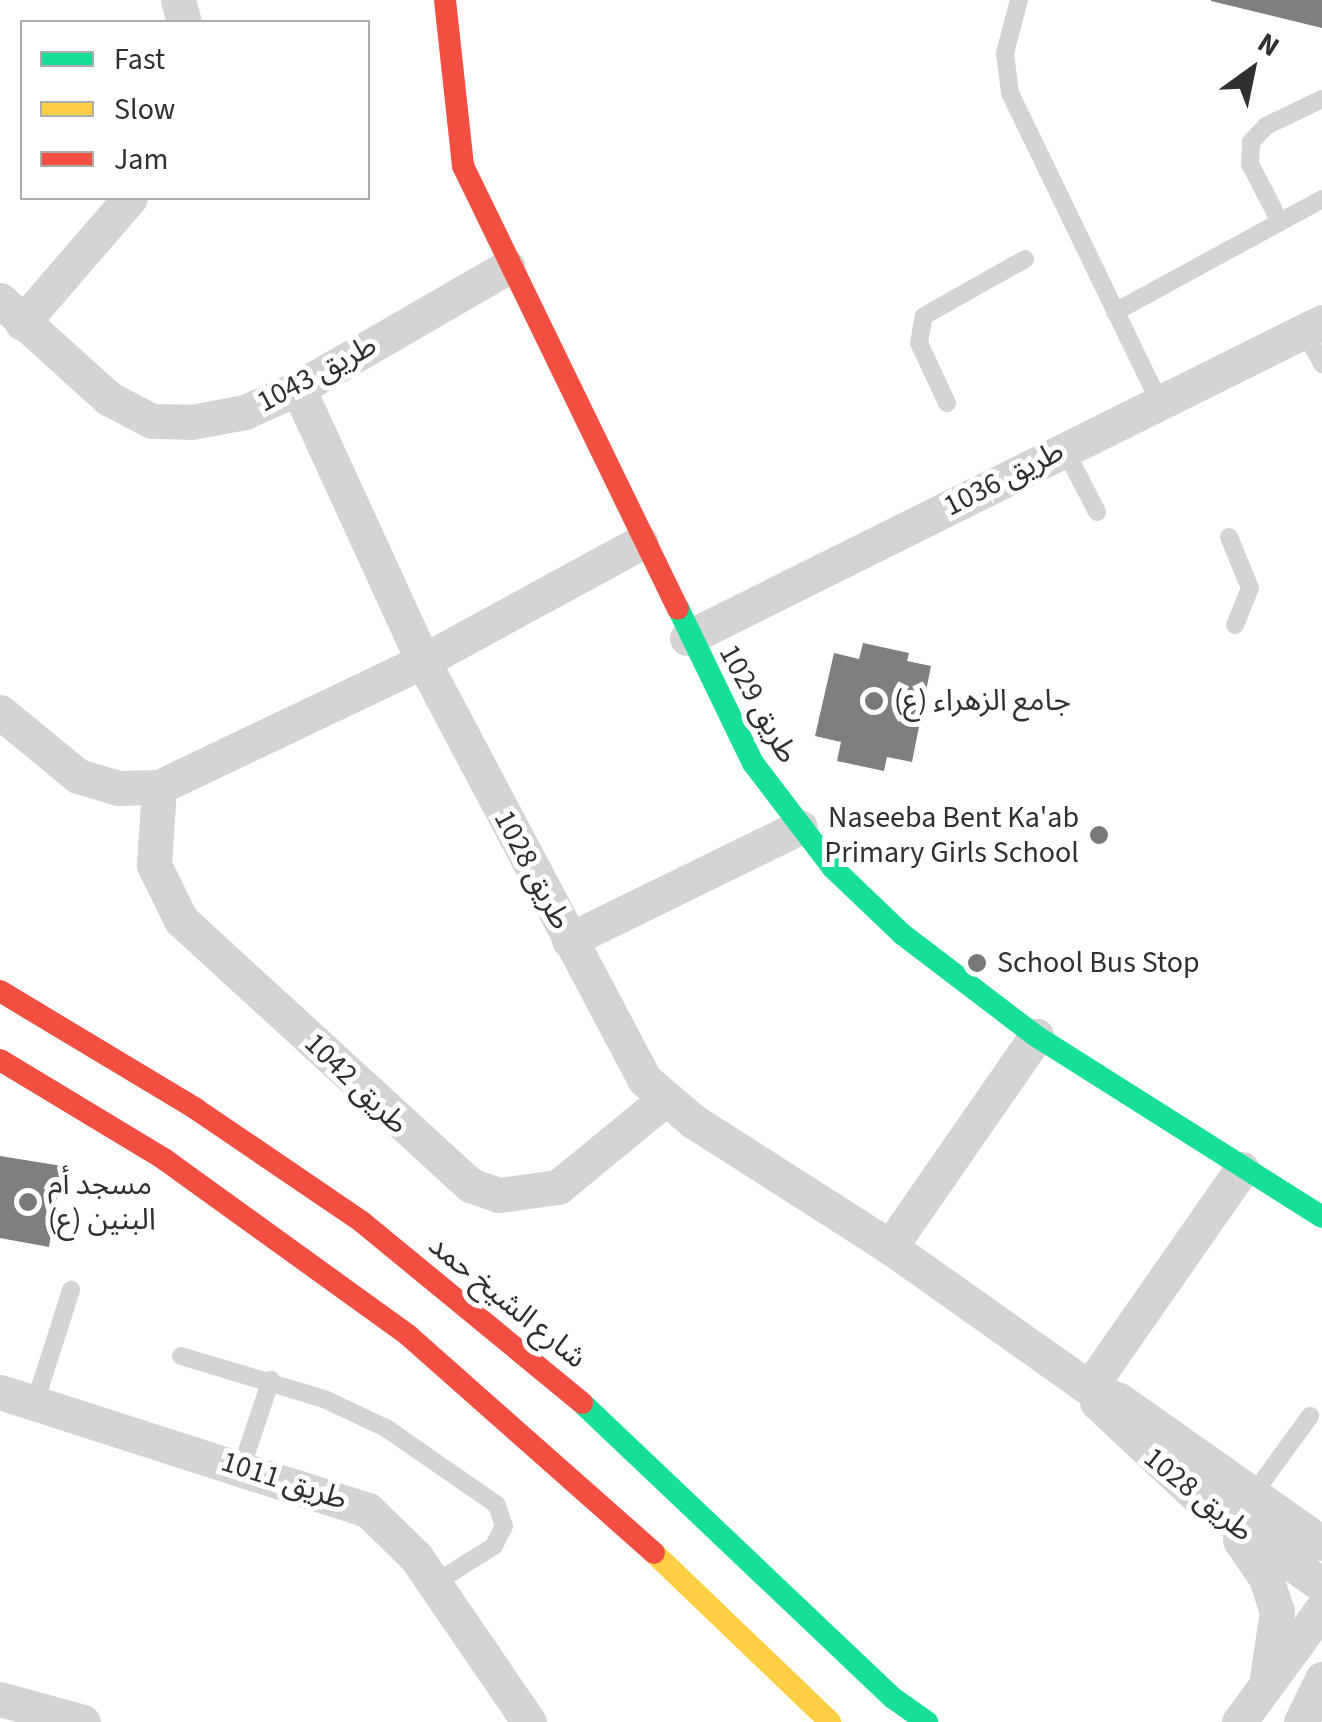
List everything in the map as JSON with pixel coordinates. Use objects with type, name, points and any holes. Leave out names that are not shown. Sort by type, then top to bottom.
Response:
[{"type":"main road","name":"طريق 1029","points":[[445,0],[463,166],[687,638],[753,763],[800,828],[902,934],[1036,1036],[1242,1170],[1317,1203]]},
{"type":"main road","name":"شارع الشيخ حمد","points":[[0,991],[196,1109],[362,1222],[580,1401],[893,1698],[927,1722]]},
{"type":"main road","points":[[7,1067],[164,1160],[409,1336],[662,1560],[830,1722]]},
{"type":"main road","points":[[662,1560],[748,1678]]},
{"type":"street","name":"طريق 1043","points":[[128,200],[11,311],[108,398],[152,421],[192,422],[245,412],[298,388],[508,267]]},
{"type":"street","name":"طريق 1036","points":[[687,638],[1313,327]]},
{"type":"street","name":"طريق 1028","points":[[298,388],[423,660],[627,1055],[664,1100],[890,1247],[1089,1388],[1120,1400],[1204,1482],[1322,1585]]},
{"type":"street","points":[[0,712],[78,776],[118,788],[159,787],[423,660],[641,542]]},
{"type":"street","name":"طريق 1042","points":[[159,787],[154,866],[181,920],[470,1185],[499,1194],[558,1187],[664,1100]]},
{"type":"street","points":[[569,940],[800,828]]},
{"type":"street","points":[[890,1247],[1036,1036]]},
{"type":"street","points":[[1089,1388],[1242,1170]]},
{"type":"street","name":"طريق 1011","points":[[0,1392],[242,1466],[368,1510],[436,1583],[529,1722]]},
{"type":"street","points":[[1266,1685],[1278,1631],[1266,1578],[1204,1482],[1236,1464],[1322,1514]]},
{"type":"street","name":"طريق 1028","points":[[1204,1482],[1322,1543]]},
{"type":"street","points":[[1238,1722],[1322,1609]]},
{"type":"street","points":[[1309,1711],[1322,1679]]},
{"type":"street","points":[[0,1699],[83,1722]]},
{"type":"lane","points":[[1019,0],[1006,53],[1010,93],[1158,401]]},
{"type":"lane","points":[[1280,222],[1250,164],[1251,142],[1266,126],[1322,99]]},
{"type":"lane","points":[[1115,312],[1322,199]]},
{"type":"lane","points":[[946,403],[919,343],[924,316],[1025,259]]},
{"type":"lane","points":[[1313,327],[1322,364]]},
{"type":"lane","points":[[1064,448],[1097,512]]},
{"type":"lane","points":[[1229,537],[1250,588],[1235,625]]},
{"type":"lane","points":[[35,1403],[71,1290]]},
{"type":"lane","points":[[181,1356],[271,1380],[386,1428],[496,1505],[504,1526],[494,1546],[436,1583]]},
{"type":"lane","points":[[242,1466],[271,1380]]},
{"type":"lane","points":[[1265,1478],[1310,1416]]},
{"type":"building","points":[[1322,0],[1322,28],[1211,1]]},
{"type":"building","name":"جامع الزهراء (ع)","points":[[863,643],[909,653],[907,661],[931,666],[912,762],[887,757],[884,771],[837,761],[841,742],[815,736],[834,653],[859,659]]},
{"type":"building","name":"مسجد أم البنين (ع)","points":[[0,1156],[62,1166],[49,1247],[0,1238]]},
{"type":"traffic: fast","points":[[678,608],[753,763],[833,868],[902,934],[1036,1036],[1322,1217]]},
{"type":"traffic: fast","points":[[582,1403],[893,1698],[927,1722]]},
{"type":"traffic: slow","points":[[654,1553],[830,1722]]},
{"type":"traffic: jam","points":[[445,0],[463,166],[678,608]]},
{"type":"traffic: jam","points":[[0,991],[196,1109],[362,1222],[582,1403]]},
{"type":"traffic: jam","points":[[0,1060],[164,1159],[409,1336],[654,1553]]},
{"type":"place","name":"جامع الزهراء (ع)","points":[[874,701]]},
{"type":"place","name":"Naseeba Bent Ka'ab Primary Girls School","points":[[1099,835]]},
{"type":"place","name":"School Bus Stop","points":[[977,963]]},
{"type":"place","name":"مسجد أم البنين (ع)","points":[[28,1202]]}]
